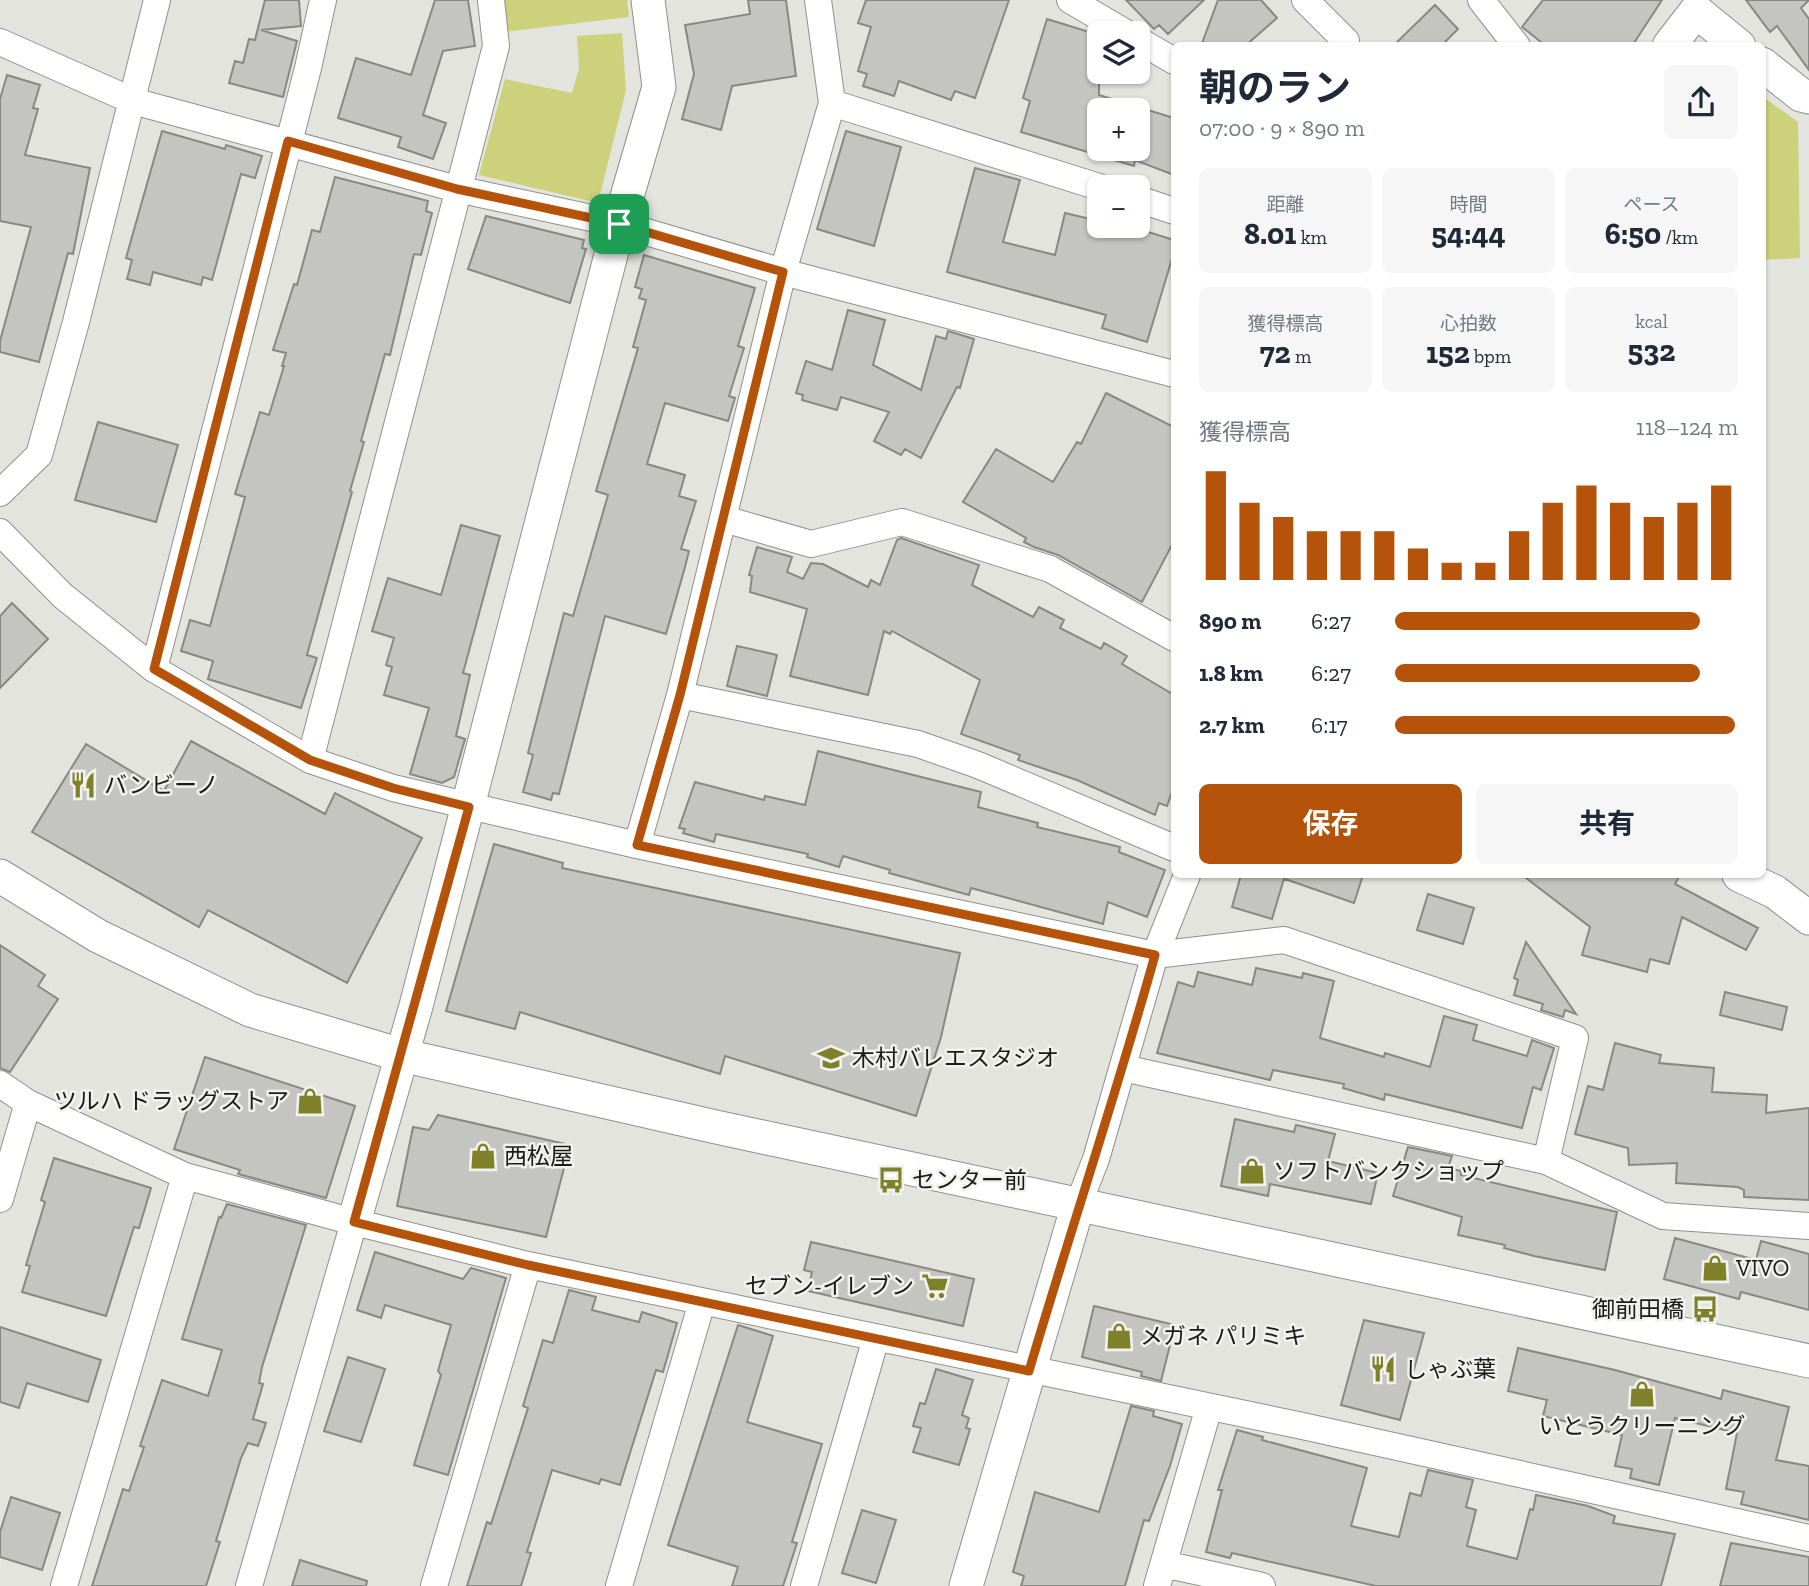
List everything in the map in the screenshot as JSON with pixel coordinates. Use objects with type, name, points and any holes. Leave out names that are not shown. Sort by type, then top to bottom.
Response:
[{"type":"street","points":[[0,493],[39,455],[133,101],[157,0]]},
{"type":"street","points":[[154,669],[323,0]]},
{"type":"street","points":[[310,760],[496,47],[491,0]]},
{"type":"street","points":[[249,1586],[354,1222],[469,807],[619,224],[659,87],[648,0]]},
{"type":"street","points":[[637,845],[680,695],[783,272],[832,103],[818,0]]},
{"type":"street","points":[[1070,0],[1106,21]]},
{"type":"street","points":[[1306,0],[1345,42]]},
{"type":"street","points":[[1481,0],[1514,42]]},
{"type":"street","points":[[1672,42],[1695,5],[1735,42]]},
{"type":"street","points":[[0,41],[133,101],[457,189],[619,224],[783,272],[1171,373]]},
{"type":"street","points":[[1150,47],[1171,59]]},
{"type":"street","points":[[1766,67],[1801,95],[1809,97]]},
{"type":"street","points":[[832,103],[1087,183]]},
{"type":"street","points":[[1150,204],[1171,210]]},
{"type":"street","points":[[724,519],[811,544],[902,522],[1050,569],[1171,636]]},
{"type":"street","points":[[0,532],[64,596],[154,669],[310,760],[393,788],[637,845],[1155,955],[1284,940],[1575,1038],[1546,1161]]},
{"type":"street","points":[[680,695],[918,744],[978,765],[1171,847]]},
{"type":"street","points":[[0,876],[98,936],[250,1010],[401,1055],[1078,1205],[1809,1361]]},
{"type":"street","points":[[966,1586],[1078,1205],[1124,1068],[1155,955],[1186,878]]},
{"type":"street","points":[[1745,878],[1775,892],[1809,918]]},
{"type":"street","points":[[1124,1068],[1546,1161],[1663,1216],[1809,1226]]},
{"type":"street","points":[[0,1084],[28,1103],[185,1176],[354,1222],[528,1265],[1209,1407],[1809,1538]]},
{"type":"street","points":[[0,1199],[28,1103]]},
{"type":"street","points":[[64,1586],[185,1176]]},
{"type":"street","points":[[434,1586],[528,1265]]},
{"type":"street","points":[[619,1586],[702,1302]]},
{"type":"street","points":[[804,1586],[876,1338]]},
{"type":"street","points":[[1209,1407],[1161,1575],[1262,1586]]},
{"type":"green space","points":[[501,0],[627,0],[629,17],[503,32]]},
{"type":"green space","points":[[622,33],[626,90],[598,203],[479,175],[505,79],[572,93],[579,68],[577,36]]},
{"type":"green space","points":[[1766,99],[1798,122],[1800,258],[1766,260]]},
{"type":"building","points":[[265,0],[299,0],[301,26],[261,30],[297,41],[283,97],[229,83],[235,61],[243,63],[249,39],[255,40]]},
{"type":"building","points":[[435,0],[468,0],[475,46],[443,51],[423,115],[446,123],[433,159],[398,147],[401,137],[338,118],[356,58],[411,75]]},
{"type":"building","points":[[748,0],[786,0],[796,76],[732,86],[721,130],[682,119],[694,74],[685,25],[750,14]]},
{"type":"building","points":[[866,0],[1009,0],[975,98],[955,91],[951,100],[899,81],[894,96],[863,86],[867,74],[858,71],[871,27],[858,23]]},
{"type":"building","points":[[1126,0],[1204,0],[1168,34],[1159,25],[1154,29],[1150,21],[1146,21]]},
{"type":"building","points":[[1218,0],[1261,0],[1277,18],[1250,42],[1202,42]]},
{"type":"building","points":[[1543,0],[1662,0],[1635,42],[1541,42],[1522,27]]},
{"type":"building","points":[[1746,0],[1809,0],[1801,8],[1809,19],[1809,70],[1777,26],[1770,32]]},
{"type":"building","points":[[1435,5],[1458,29],[1445,42],[1397,42]]},
{"type":"building","points":[[1047,19],[1087,31],[1087,84],[1099,84],[1099,95],[1109,98],[1087,98],[1087,152],[1021,132],[1030,101],[1023,98]]},
{"type":"building","points":[[7,75],[40,85],[33,108],[38,109],[25,155],[90,168],[73,254],[68,253],[39,362],[0,352],[0,341],[31,227],[0,221],[0,99]]},
{"type":"building","points":[[1150,111],[1171,117],[1171,174],[1138,161],[1150,161]]},
{"type":"building","points":[[162,131],[225,149],[226,145],[262,156],[255,178],[241,174],[212,280],[203,277],[201,285],[153,272],[150,285],[127,279],[132,260],[126,258]]},
{"type":"building","points":[[846,131],[901,147],[874,246],[817,229]]},
{"type":"building","points":[[1117,161],[1135,161],[1134,166]]},
{"type":"building","points":[[975,168],[1020,180],[1003,242],[1055,255],[1065,213],[1087,218],[1087,238],[1150,238],[1150,233],[1171,239],[1171,262],[1147,342],[1102,328],[1106,315],[947,272]]},
{"type":"building","points":[[335,177],[428,201],[426,211],[432,213],[421,255],[414,254],[390,355],[385,354],[361,441],[364,442],[350,491],[352,492],[307,655],[317,658],[301,708],[208,679],[213,661],[181,651],[190,620],[210,626],[245,497],[235,494],[260,412],[269,415],[284,366],[286,353],[273,350],[294,284],[297,285],[312,230],[320,232]]},
{"type":"building","points":[[486,216],[584,240],[582,248],[586,249],[570,303],[468,269]]},
{"type":"building","points":[[644,255],[755,288],[738,346],[744,348],[729,396],[735,398],[728,421],[665,403],[647,464],[685,475],[679,496],[696,501],[681,549],[689,551],[666,634],[605,616],[559,794],[553,793],[551,800],[523,792],[533,755],[528,753],[564,613],[573,616],[608,495],[596,491],[638,348],[633,347],[646,300],[639,298],[642,289],[635,287]]},
{"type":"building","points":[[848,310],[885,320],[873,365],[921,390],[936,336],[946,339],[948,331],[974,339],[960,388],[957,387],[921,458],[905,449],[901,455],[874,441],[889,412],[841,397],[837,410],[802,400],[803,395],[796,393],[806,361],[832,370]]},
{"type":"building","points":[[1106,393],[1171,426],[1171,547],[1142,602],[1058,555],[1024,542],[1026,538],[963,502],[996,449],[1053,482],[1077,442],[1081,444]]},
{"type":"building","points":[[98,422],[178,445],[156,522],[75,500]]},
{"type":"building","points":[[461,525],[500,536],[463,673],[470,675],[456,736],[465,739],[454,777],[442,783],[410,774],[429,708],[384,695],[392,667],[386,665],[394,638],[372,631],[388,578],[441,595]]},
{"type":"building","points":[[901,538],[979,565],[972,585],[1033,617],[1039,607],[1064,620],[1060,628],[1101,649],[1104,643],[1127,656],[1122,664],[1171,693],[1171,795],[1167,806],[1159,803],[1155,815],[1077,780],[1018,760],[1020,755],[961,734],[980,680],[892,631],[890,634],[884,631],[868,695],[790,676],[807,609],[750,592],[752,576],[749,575],[757,547],[792,557],[787,572],[803,579],[811,563],[823,564],[868,587],[871,580],[880,585],[897,540]]},
{"type":"building","points":[[12,603],[48,639],[0,688],[0,616]]},
{"type":"building","points":[[737,646],[777,655],[767,696],[727,686]]},
{"type":"building","points":[[191,741],[325,814],[335,793],[422,838],[347,983],[208,910],[199,927],[32,832],[86,744],[164,791]]},
{"type":"building","points":[[818,751],[981,792],[978,807],[1038,823],[1037,827],[1120,847],[1119,852],[1165,870],[1147,917],[1108,902],[1103,924],[971,888],[969,895],[889,873],[890,870],[843,856],[839,867],[807,857],[808,854],[716,834],[714,842],[683,833],[685,829],[679,828],[695,782],[764,800],[765,796],[805,805]]},
{"type":"building","points":[[494,844],[563,863],[562,868],[960,953],[941,1037],[916,1116],[725,1056],[720,1074],[520,1012],[515,1029],[446,1011]]},
{"type":"building","points":[[1240,878],[1284,878],[1272,919],[1232,907]]},
{"type":"building","points":[[1285,878],[1362,878],[1354,903]]},
{"type":"building","points":[[1526,878],[1678,878],[1675,884],[1758,928],[1746,950],[1682,917],[1669,964],[1650,959],[1647,972],[1582,955],[1590,927]]},
{"type":"building","points":[[1428,894],[1474,908],[1463,944],[1417,930]]},
{"type":"building","points":[[1526,942],[1576,1014],[1565,1010],[1563,1017],[1541,1010],[1543,1004],[1514,995],[1518,980],[1514,978]]},
{"type":"building","points":[[0,945],[45,975],[38,986],[58,999],[10,1072],[0,1068]]},
{"type":"building","points":[[1256,968],[1302,978],[1303,973],[1334,981],[1320,1038],[1384,1057],[1385,1053],[1430,1067],[1444,1016],[1477,1025],[1473,1040],[1527,1056],[1532,1040],[1554,1048],[1541,1090],[1533,1087],[1522,1128],[1385,1094],[1384,1100],[1343,1088],[1344,1084],[1273,1070],[1270,1080],[1157,1053],[1178,982],[1194,987],[1198,972],[1252,985]]},
{"type":"building","points":[[1725,992],[1787,1007],[1782,1030],[1720,1015]]},
{"type":"building","points":[[1615,1043],[1661,1055],[1659,1063],[1714,1068],[1712,1092],[1767,1095],[1766,1113],[1809,1108],[1809,1200],[1744,1197],[1744,1190],[1738,1187],[1676,1183],[1677,1163],[1629,1165],[1628,1148],[1575,1134],[1588,1086],[1603,1090]]},
{"type":"building","points":[[205,1057],[355,1106],[326,1198],[238,1174],[240,1170],[174,1149]]},
{"type":"building","points":[[438,1115],[570,1145],[546,1237],[397,1206],[413,1127],[429,1130]]},
{"type":"building","points":[[1235,1119],[1294,1132],[1296,1125],[1335,1134],[1328,1161],[1378,1173],[1371,1204],[1270,1184],[1268,1196],[1221,1186]]},
{"type":"building","points":[[1408,1147],[1452,1156],[1448,1168],[1461,1171],[1461,1175],[1617,1212],[1605,1270],[1534,1256],[1504,1248],[1505,1245],[1458,1235],[1462,1217],[1393,1196]]},
{"type":"building","points":[[54,1158],[151,1188],[139,1228],[134,1227],[106,1316],[22,1292],[30,1266],[26,1265],[45,1202],[41,1200]]},
{"type":"building","points":[[227,1204],[306,1225],[262,1367],[259,1383],[263,1384],[253,1419],[266,1423],[258,1446],[248,1443],[241,1458],[216,1541],[220,1542],[206,1586],[92,1586],[123,1489],[129,1491],[144,1447],[140,1446],[162,1380],[208,1396],[222,1350],[182,1339],[219,1217],[221,1218]]},
{"type":"building","points":[[1675,1238],[1756,1260],[1761,1241],[1809,1254],[1809,1310],[1741,1292],[1739,1299],[1664,1279]]},
{"type":"building","points":[[811,1242],[974,1279],[963,1326],[808,1291],[812,1272],[804,1270]]},
{"type":"building","points":[[375,1252],[463,1279],[471,1268],[506,1278],[448,1475],[414,1465],[441,1375],[438,1371],[451,1325],[385,1305],[381,1318],[357,1310]]},
{"type":"building","points":[[569,1290],[596,1297],[592,1310],[639,1322],[642,1312],[677,1323],[663,1372],[656,1370],[620,1485],[601,1479],[599,1484],[552,1470],[527,1552],[531,1553],[521,1586],[467,1586],[487,1522],[491,1524],[528,1408],[523,1406],[543,1340],[553,1343]]},
{"type":"building","points":[[1094,1306],[1175,1325],[1161,1381],[1141,1376],[1142,1372],[1082,1357]]},
{"type":"building","name":"しゃぶ葉","points":[[1364,1320],[1424,1333],[1400,1420],[1341,1405]]},
{"type":"building","points":[[738,1325],[773,1336],[747,1422],[822,1444],[792,1542],[797,1543],[783,1586],[732,1586],[738,1567],[668,1545]]},
{"type":"building","points":[[0,1327],[101,1360],[88,1402],[27,1383],[19,1408],[0,1402]]},
{"type":"building","points":[[1518,1348],[1615,1370],[1721,1399],[1723,1390],[1789,1407],[1776,1460],[1809,1466],[1809,1520],[1741,1504],[1744,1492],[1726,1489],[1737,1433],[1675,1418],[1659,1485],[1630,1478],[1632,1469],[1615,1466],[1622,1435],[1543,1416],[1547,1400],[1508,1391]]},
{"type":"building","points":[[348,1357],[385,1369],[361,1442],[324,1431]]},
{"type":"building","points":[[936,1369],[973,1380],[962,1415],[969,1418],[966,1428],[970,1429],[959,1465],[913,1452],[921,1428],[913,1426],[920,1403],[925,1404]]},
{"type":"building","points":[[1131,1406],[1154,1411],[1153,1416],[1182,1424],[1170,1466],[1149,1521],[1144,1520],[1125,1586],[1021,1586],[1024,1576],[1013,1572],[1035,1492],[1099,1512]]},
{"type":"building","points":[[1237,1430],[1263,1437],[1262,1440],[1367,1468],[1351,1526],[1399,1537],[1410,1493],[1421,1496],[1428,1470],[1473,1480],[1466,1507],[1476,1510],[1467,1546],[1517,1559],[1536,1495],[1588,1506],[1615,1516],[1613,1523],[1675,1534],[1661,1586],[1376,1586],[1232,1553],[1230,1558],[1206,1552],[1222,1490],[1218,1490]]},
{"type":"building","points":[[11,1497],[60,1513],[42,1570],[0,1557],[0,1532]]},
{"type":"building","points":[[862,1510],[896,1520],[876,1583],[842,1573]]},
{"type":"building","points":[[1731,1543],[1809,1557],[1809,1586],[1720,1586]]},
{"type":"building","points":[[300,1560],[367,1581],[366,1586],[292,1586]]},
{"type":"place","name":"バンビーノ","points":[[83,785]]},
{"type":"place","name":"木村バレエスタジオ","points":[[831,1058]]},
{"type":"place","name":"ツルハ ドラッグストア","points":[[310,1101]]},
{"type":"place","name":"西松屋","points":[[483,1156]]},
{"type":"place","name":"ソフトバンクショップ","points":[[1252,1171]]},
{"type":"place","name":"センター前","points":[[891,1180]]},
{"type":"place","name":"VIVO","points":[[1715,1268]]},
{"type":"place","name":"セブン-イレブン","points":[[935,1286]]},
{"type":"place","name":"御前田橋","points":[[1705,1309]]},
{"type":"place","name":"メガネ パリミキ","points":[[1119,1336]]},
{"type":"place","name":"しゃぶ葉","points":[[1383,1369]]},
{"type":"place","name":"いとうクリーニング","points":[[1642,1394]]},
{"type":"route","points":[[288,141],[457,189],[619,224],[783,272],[680,695],[637,845],[1155,955],[1124,1068],[1096,1158],[1078,1205],[1029,1371],[528,1265],[354,1222],[469,807],[393,788],[310,760],[154,669],[288,141]]}]
